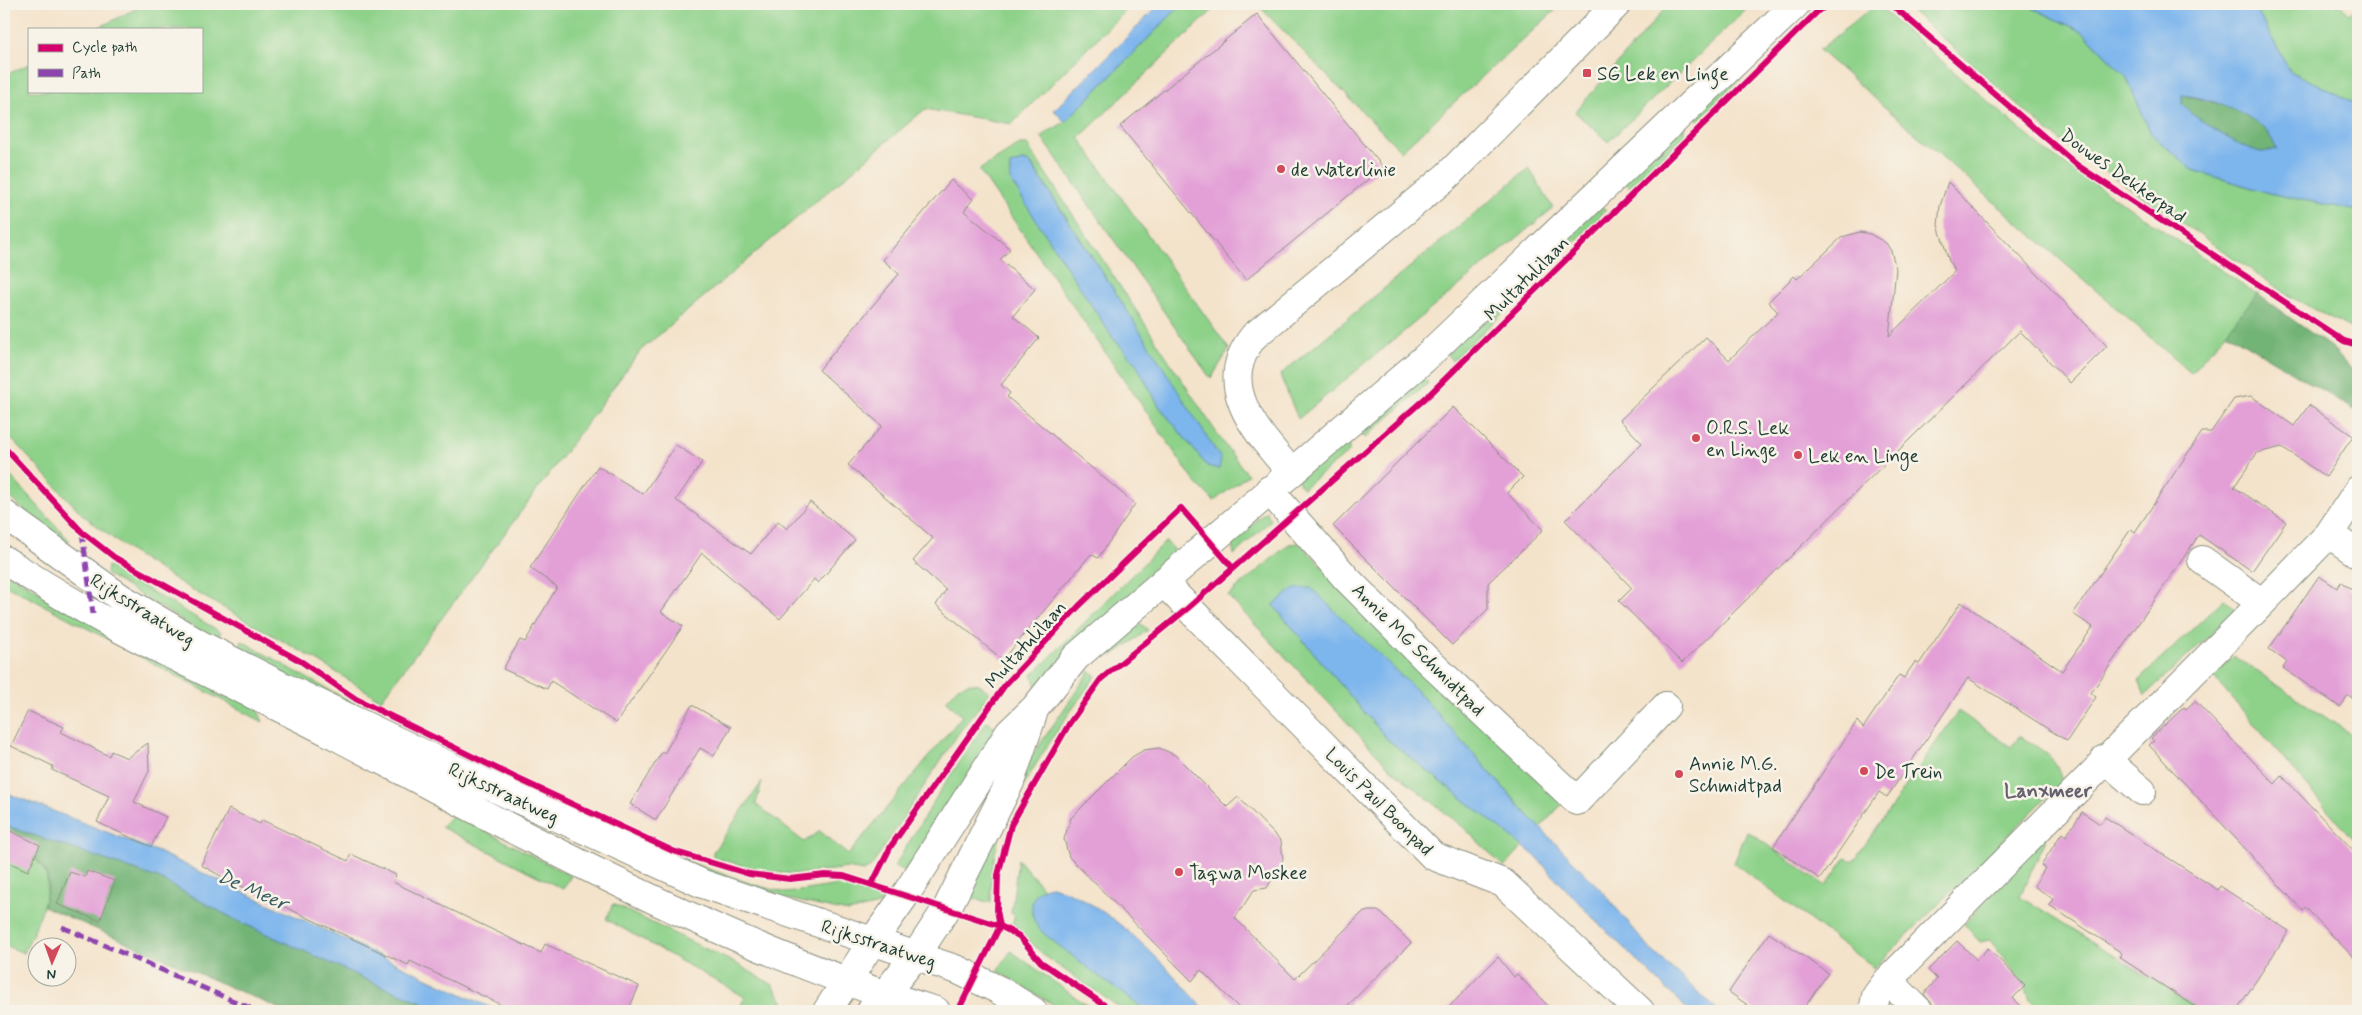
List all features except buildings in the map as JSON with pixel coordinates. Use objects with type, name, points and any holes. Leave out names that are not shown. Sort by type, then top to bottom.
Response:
[{"type":"street","points":[[1291,472],[1260,435],[1241,401],[1235,378],[1243,349],[1254,336],[1447,176],[1617,4]]},
{"type":"street","name":"Multatulilaan","points":[[827,1011],[906,894],[1009,733],[1035,708],[1076,657],[1424,359],[1796,4]]},
{"type":"street","name":"Annie MG Schmidtpad","points":[[1269,490],[1347,578],[1425,658],[1578,801],[1666,706]]},
{"type":"street","points":[[1873,1011],[1876,996],[1888,980],[2329,534],[2358,490]]},
{"type":"street","name":"Rijksstraatweg","points":[[4,514],[121,598],[201,645],[282,686],[516,798],[703,884],[872,942],[916,955],[974,977],[1033,1011]]},
{"type":"street","points":[[2329,534],[2358,554]]},
{"type":"street","name":"Rijksstraatweg","points":[[4,560],[103,620],[310,723],[594,870],[748,942],[846,982],[877,1003],[936,1011]]},
{"type":"street","points":[[2202,560],[2262,603]]},
{"type":"street","name":"Louis Paul Boonpad","points":[[1163,582],[1433,856],[1503,883],[1640,1011]]},
{"type":"street","name":"Multatulilaan","points":[[877,1003],[916,955],[947,908],[1010,782],[1035,708]]},
{"type":"street","points":[[2105,759],[2142,791]]},
{"type":"street","points":[[1888,980],[1919,1011]]},
{"type":"green space","points":[[145,4],[1132,4],[1012,124],[925,109],[641,350],[381,700],[315,659],[192,590],[128,550],[83,515],[4,431],[4,76],[28,64],[28,92],[202,92],[202,28],[98,28]]},
{"type":"green space","points":[[1182,4],[1219,4],[1079,138],[1229,349],[1211,379],[1041,136],[1065,122]]},
{"type":"green space","points":[[1257,4],[1562,4],[1401,151]]},
{"type":"green space","points":[[1669,4],[1752,4],[1608,142],[1575,112]]},
{"type":"green space","points":[[1876,4],[2043,149],[2258,295],[2191,373],[1819,50]]},
{"type":"green space","points":[[1904,4],[2024,4],[2083,32],[2126,76],[2151,134],[2193,170],[2269,193],[2358,211],[2358,332],[2291,297],[2051,134]]},
{"type":"green space","points":[[2253,4],[2341,4],[2349,14],[2358,5],[2358,104],[2290,71]]},
{"type":"green space","points":[[1747,63],[1752,68],[1698,120],[1692,114]]},
{"type":"green space","points":[[2182,95],[2215,103],[2247,116],[2265,129],[2277,149],[2261,152],[2230,140],[2189,111],[2182,104]]},
{"type":"green space","points":[[1683,126],[1686,135],[1629,187],[1622,180]]},
{"type":"green space","points":[[1019,145],[1027,145],[1224,444],[1248,475],[1214,501],[1195,482],[979,170]],"holes":[[[1022,161],[1031,163],[1119,298],[1219,468],[1207,466],[1159,406],[1135,362],[1113,338],[1010,180],[1010,165]]]},
{"type":"green space","points":[[1529,168],[1553,208],[1298,419],[1280,375]]},
{"type":"green space","points":[[1601,206],[1606,210],[1573,244],[1565,238]]},
{"type":"green space","points":[[1556,249],[1562,254],[1514,299],[1507,293]]},
{"type":"green space","points":[[2257,294],[2332,348],[2358,378],[2358,412],[2226,332]]},
{"type":"green space","points":[[1497,305],[1504,312],[1452,361],[1445,351]]},
{"type":"green space","points":[[1422,376],[1428,383],[1365,438],[1361,431]]},
{"type":"green space","points":[[1349,440],[1349,452],[1303,488],[1297,480]]},
{"type":"green space","points":[[4,469],[70,541],[60,545],[4,491]]},
{"type":"green space","points":[[1266,511],[1271,520],[1234,555],[1232,544]]},
{"type":"green space","points":[[1166,541],[1176,553],[1036,687],[1032,675]]},
{"type":"green space","points":[[1299,543],[1562,804],[1540,828],[1417,691],[1273,605],[1387,739],[1523,846],[1504,867],[1463,827],[1391,769],[1228,596],[1289,544]]},
{"type":"green space","points":[[107,566],[221,632],[216,641],[106,574]]},
{"type":"green space","points":[[4,572],[257,708],[263,722],[4,584]]},
{"type":"green space","points":[[2224,599],[2237,611],[2145,695],[2139,680]]},
{"type":"green space","points":[[1140,623],[1148,630],[1112,656],[1104,649]]},
{"type":"green space","points":[[242,641],[394,724],[400,734],[237,650]]},
{"type":"green space","points":[[2234,656],[2358,739],[2358,845],[2212,675]]},
{"type":"green space","points":[[1090,671],[1096,676],[1033,769],[1002,828],[996,846],[993,866],[991,903],[970,897],[994,828],[1032,756]]},
{"type":"green space","points":[[970,683],[979,684],[990,693],[960,731],[871,867],[863,871],[847,868],[798,874],[765,872],[713,857],[713,852],[762,782],[756,804],[804,842],[820,831],[848,855],[962,716],[946,701],[958,687]]},
{"type":"green space","points":[[1958,711],[2011,747],[2020,736],[2041,750],[2057,766],[2061,783],[1874,968],[1734,863],[1747,831],[1826,886],[1846,857],[1853,862]]},
{"type":"green space","points":[[987,721],[999,730],[907,871],[894,867],[942,788]]},
{"type":"green space","points":[[453,814],[571,876],[563,889],[441,827]]},
{"type":"green space","points":[[4,825],[158,878],[238,921],[372,982],[444,1011],[285,1011],[43,906],[48,887],[44,870],[33,856],[4,835]]},
{"type":"green space","points":[[2050,831],[2020,896],[2202,1011],[2043,1011],[2030,1000],[2025,986],[1990,940],[1980,942],[1964,924]]},
{"type":"green space","points":[[4,835],[34,857],[46,875],[47,886],[42,910],[30,938],[28,938],[24,953],[4,945]]},
{"type":"green space","points":[[667,855],[755,885],[787,893],[839,885],[889,898],[879,905],[848,912],[773,896],[696,872]]},
{"type":"green space","points":[[1018,859],[1042,887],[1032,914],[1040,930],[1149,1011],[1125,1011],[1047,958],[1012,924],[1015,916],[1011,913]]},
{"type":"green space","points":[[613,904],[735,963],[773,985],[789,1011],[738,1011],[745,997],[606,919]]},
{"type":"green space","points":[[1011,951],[1094,1011],[1064,1011],[997,971]]},
{"type":"water","points":[[1160,4],[1182,4],[1065,122],[1054,110]]},
{"type":"water","points":[[2024,4],[2253,4],[2290,71],[2358,104],[2358,211],[2269,193],[2193,170],[2151,134],[2126,76],[2083,32]],"holes":[[[2182,95],[2226,106],[2257,122],[2268,133],[2277,149],[2261,152],[2219,133],[2197,118],[2182,104]]]},
{"type":"water","points":[[1022,161],[1030,163],[1119,298],[1221,459],[1219,469],[1207,466],[1159,406],[1135,362],[1113,338],[1010,180],[1010,165]]},
{"type":"water","points":[[1311,588],[1417,691],[1526,813],[1603,892],[1650,949],[1719,1011],[1689,1011],[1593,918],[1534,855],[1387,739],[1273,605],[1294,589]]},
{"type":"water","points":[[4,792],[158,852],[498,1011],[444,1011],[372,982],[238,921],[158,878],[4,825]]},
{"type":"water","points":[[1052,886],[1096,907],[1136,938],[1206,1011],[1168,1013],[1149,1011],[1112,986],[1045,934],[1035,922],[1032,902],[1039,891]]},
{"type":"marked path","points":[[82,532],[93,614]]},
{"type":"marked path","points":[[62,927],[257,1011]]},
{"type":"cycle path","points":[[1000,926],[997,910],[998,875],[1011,825],[1069,724],[1101,679],[1188,608],[1430,394],[1819,10],[1833,4]]},
{"type":"cycle path","name":"Douwes Dekkerpad","points":[[1891,4],[2077,165],[2344,341],[2358,345]]},
{"type":"cycle path","points":[[4,447],[82,532],[114,557],[302,662],[356,699],[514,777],[673,851],[749,874],[790,879],[825,875],[844,876],[1000,926],[1019,936],[1041,962],[1113,1011]]},
{"type":"cycle path","points":[[872,884],[891,846],[1005,685],[1079,606],[1181,508],[1232,567]]},
{"type":"cycle path","points":[[958,1011],[1000,926]]},
{"type":"place","name":"SG Lek en Linge","points":[[1587,73]]},
{"type":"place","name":"de Waterlinie","points":[[1281,169]]},
{"type":"place","name":"O.R.S. Lek en Linge","points":[[1696,438]]},
{"type":"place","name":"Lek en Linge","points":[[1798,455]]},
{"type":"place","name":"De Trein","points":[[1864,771]]},
{"type":"place","name":"Annie M.G. Schmidtpad","points":[[1679,774]]},
{"type":"place","name":"Taqwa Moskee","points":[[1179,872]]},
{"type":"district","name":"Lanxmeer","points":[[2048,790]]},
{"type":"water label","name":"De Meer","points":[[253,889]]}]
